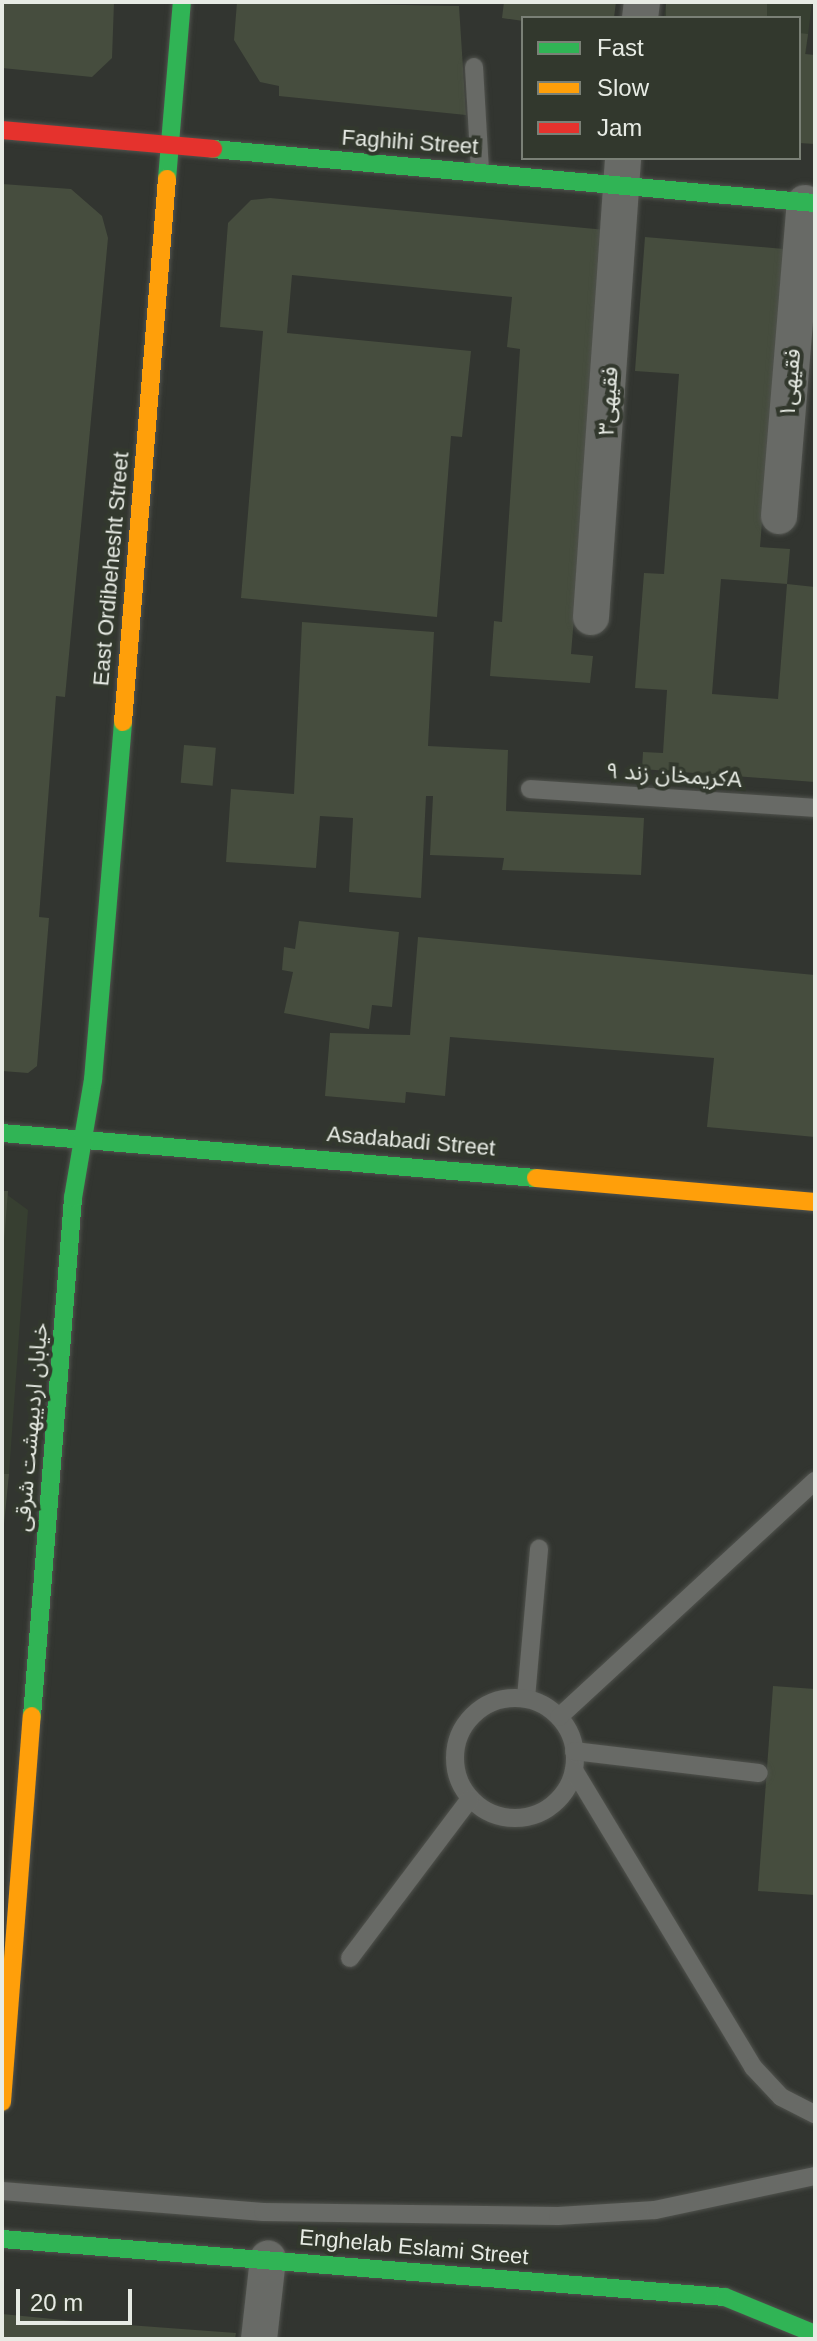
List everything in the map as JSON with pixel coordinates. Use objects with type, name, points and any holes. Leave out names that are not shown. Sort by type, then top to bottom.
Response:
[{"type":"street","name":"East Ordibehesht Street","points":[[83,1140],[182,2]]},
{"type":"street","name":"Faghihi Street","points":[[2,130],[480,170],[623,171],[810,203]]},
{"type":"street","name":"فقیهی۳","points":[[591,617],[623,171]]},
{"type":"street","name":"فقیهی۱","points":[[779,516],[810,203]]},
{"type":"street","name":"Asadabadi Street","points":[[2,1133],[815,1202]]},
{"type":"street","name":"خیابان اردیبهشت شرقی","points":[[2,2102],[83,1140]]},
{"type":"street","name":"Enghelab Eslami Street","points":[[2,2239],[725,2297],[815,2334]]},
{"type":"street","points":[[259,2339],[268,2259]]},
{"type":"lane","points":[[474,67],[480,170]]},
{"type":"lane","name":"کریمخان زند ۹A","points":[[530,789],[815,808]]},
{"type":"lane","points":[[559,1717],[815,1481]]},
{"type":"lane","points":[[526,1698],[539,1549]]},
{"type":"lane","points":[[526,1698],[559,1717],[574,1751],[574,1770],[567,1787],[540,1813],[503,1817],[470,1799],[455,1764],[462,1728],[489,1703],[526,1698]]},
{"type":"lane","points":[[574,1751],[759,1773]]},
{"type":"lane","points":[[574,1770],[753,2067],[781,2097],[815,2114]]},
{"type":"lane","points":[[350,1958],[470,1799]]},
{"type":"lane","name":"Enghelab Eslami Street","points":[[2,2191],[263,2212],[558,2216],[655,2210],[815,2176]]},
{"type":"shaded area","points":[[666,2],[812,2],[801,93],[801,16],[664,16]]},
{"type":"shaded area","points":[[2,1191],[28,1210],[9,1474],[2,1474]]},
{"type":"building","points":[[2,2],[114,2],[112,58],[92,77],[2,68]]},
{"type":"building","points":[[237,2],[459,6],[466,115],[279,96],[279,86],[260,82],[234,40]]},
{"type":"building","points":[[504,2],[616,2],[614,16],[521,16],[521,21],[502,18]]},
{"type":"building","points":[[666,2],[767,2],[767,16],[666,16]]},
{"type":"building","points":[[801,33],[808,34],[805,54],[815,55],[815,144],[801,143]]},
{"type":"building","points":[[2,184],[71,189],[102,216],[108,238],[65,697],[56,696],[39,917],[49,918],[37,1066],[28,1073],[2,1071]]},
{"type":"building","points":[[270,198],[606,230],[571,654],[593,656],[590,683],[490,676],[494,621],[502,622],[520,349],[507,347],[512,297],[292,275],[287,333],[471,351],[462,437],[451,436],[437,617],[241,598],[263,331],[220,327],[228,223],[251,200]]},
{"type":"building","points":[[645,237],[784,249],[760,547],[790,549],[787,584],[815,587],[815,782],[642,769],[643,752],[663,753],[667,690],[635,688],[644,573],[664,574],[679,374],[635,371]],"holes":[[[721,579],[787,584],[778,699],[712,694]]]},
{"type":"building","points":[[302,622],[434,632],[428,746],[508,750],[506,811],[644,818],[641,875],[502,870],[504,858],[430,855],[433,796],[426,796],[421,898],[349,892],[353,818],[320,816],[316,868],[226,862],[231,789],[294,794]]},
{"type":"building","points":[[184,745],[216,748],[213,786],[181,783]]},
{"type":"building","points":[[299,921],[399,932],[392,1007],[372,1005],[369,1029],[284,1013],[293,972],[282,970],[284,947],[295,949]]},
{"type":"building","points":[[418,937],[815,975],[815,1137],[707,1127],[714,1058],[450,1037],[445,1096],[406,1092],[405,1103],[325,1096],[330,1033],[410,1035]]},
{"type":"building","points":[[2,1191],[8,1191],[4,1241],[2,1241]]},
{"type":"building","points":[[2,1474],[9,1474],[4,1524],[2,1524]]},
{"type":"building","points":[[773,1686],[815,1689],[815,1895],[758,1891]]},
{"type":"building","points":[[2,2314],[236,2333],[235,2339],[2,2339]]},
{"type":"traffic: fast","points":[[167,179],[182,2]]},
{"type":"traffic: fast","points":[[213,149],[815,203]]},
{"type":"traffic: fast","points":[[32,1716],[73,1198],[93,1080],[123,722]]},
{"type":"traffic: fast","points":[[2,1133],[536,1178]]},
{"type":"traffic: fast","points":[[2,2239],[725,2297],[815,2334]]},
{"type":"traffic: slow","points":[[123,722],[167,179]]},
{"type":"traffic: slow","points":[[536,1178],[815,1202]]},
{"type":"traffic: slow","points":[[2,2102],[32,1716]]},
{"type":"traffic: jam","points":[[2,130],[213,149]]}]
